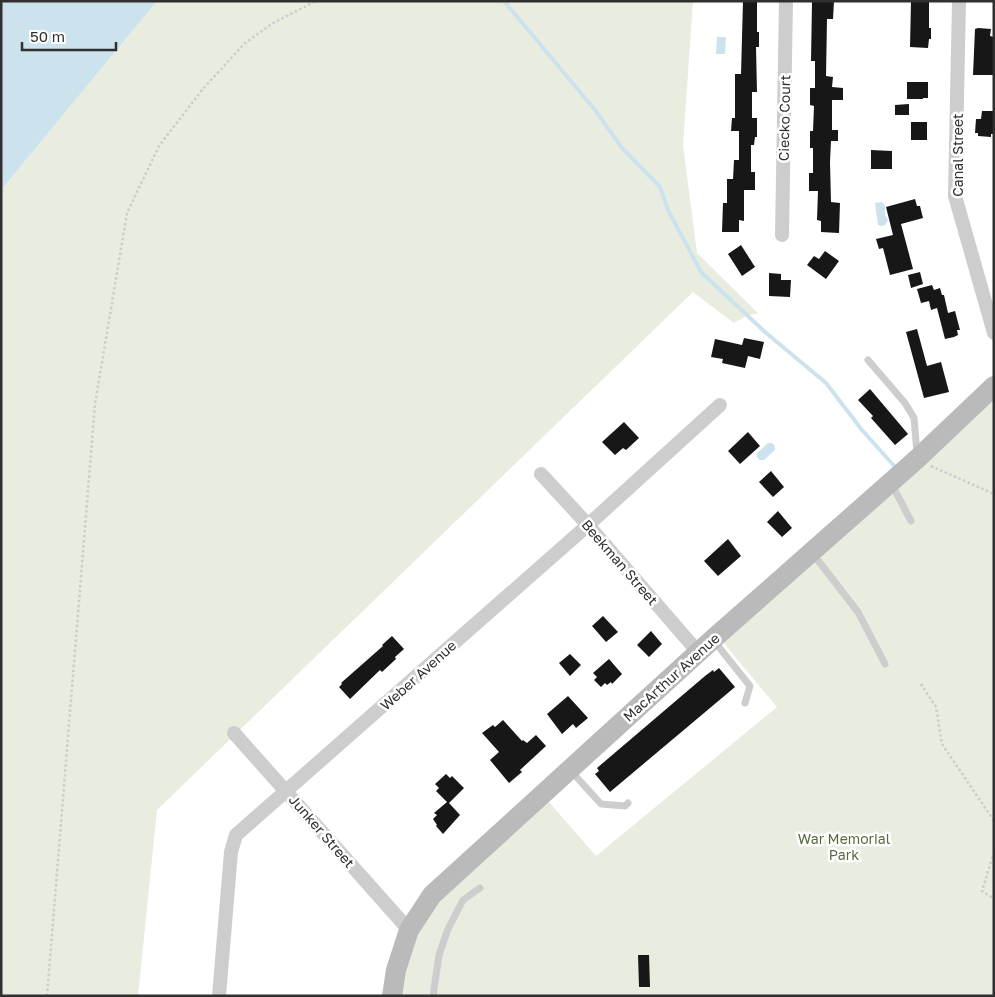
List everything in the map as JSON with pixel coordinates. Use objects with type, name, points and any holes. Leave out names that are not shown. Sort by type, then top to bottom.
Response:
[{"type":"street","name":"Ciecko Court","points":[[782,235],[786,1]]},
{"type":"street","name":"Canal Street","points":[[959,1],[955,196],[994,333]]},
{"type":"street","name":"MacArthur Avenue","points":[[392,996],[396,970],[409,930],[432,895],[698,652],[917,459],[994,386]]},
{"type":"street","name":"Weber Avenue","points":[[219,996],[230,852],[236,835],[720,405]]},
{"type":"street","name":"Beekman Street","points":[[541,474],[588,524],[698,652]]},
{"type":"street","name":"Junker Street","points":[[234,733],[409,930]]},
{"type":"lane","points":[[868,360],[905,403],[914,418],[917,459]]},
{"type":"lane","points":[[891,482],[911,521]]},
{"type":"lane","points":[[812,552],[858,612],[885,664]]},
{"type":"lane","points":[[713,639],[750,686],[745,703]]},
{"type":"lane","points":[[570,768],[601,804],[625,806],[628,803]]},
{"type":"lane","points":[[433,996],[439,955],[448,929],[464,900],[480,888]]},
{"type":"path","points":[[47,996],[95,404],[127,213],[159,146],[202,90],[244,44],[273,23],[316,1]]},
{"type":"path","points":[[917,459],[994,494]]},
{"type":"path","points":[[921,684],[936,707],[942,744],[994,821]]},
{"type":"path","points":[[994,852],[982,891],[994,897]]},
{"type":"green space","points":[[157,1],[693,1],[683,145],[697,253],[758,313],[746,316],[734,323],[693,292],[157,810],[138,996],[1,996],[1,190]]},
{"type":"green space","name":"War Memorial Park","points":[[994,386],[994,996],[392,996],[409,930],[542,794],[596,856],[777,707],[717,635]]},
{"type":"water","points":[[1,1],[157,1],[1,190]]},
{"type":"water","points":[[717,37],[726,37],[725,54],[716,54]]},
{"type":"water","points":[[882,202],[885,206],[885,215],[888,220],[882,226],[878,225],[875,203]]},
{"type":"water","points":[[768,443],[772,443],[775,446],[775,450],[764,460],[760,460],[757,457],[757,453]]},
{"type":"building","points":[[743,1],[757,1],[757,32],[759,32],[759,47],[756,47],[757,92],[752,92],[752,118],[757,118],[757,137],[755,137],[754,145],[751,145],[751,172],[755,172],[755,190],[744,190],[744,221],[739,220],[739,232],[722,232],[723,203],[727,203],[727,179],[733,179],[734,160],[739,160],[739,131],[731,131],[732,118],[735,118],[735,74],[741,74]]},
{"type":"building","points":[[834,1],[833,19],[827,19],[826,76],[833,77],[832,87],[843,88],[843,100],[832,100],[832,130],[838,130],[838,141],[831,141],[830,162],[831,202],[840,203],[839,233],[821,232],[821,221],[817,220],[818,191],[809,191],[809,173],[813,173],[813,148],[810,148],[810,131],[813,131],[814,106],[810,105],[810,88],[815,88],[815,61],[811,61],[812,2]]},
{"type":"building","points":[[911,1],[929,1],[931,39],[929,39],[928,48],[910,47]]},
{"type":"building","points":[[975,29],[991,29],[990,36],[994,37],[994,75],[973,75]]},
{"type":"building","points":[[907,82],[928,82],[928,98],[907,99]]},
{"type":"building","points":[[909,104],[909,115],[895,115],[895,105]]},
{"type":"building","points":[[982,111],[994,111],[994,134],[991,134],[991,137],[978,136],[978,133],[975,133],[976,119],[981,119]]},
{"type":"building","points":[[911,122],[927,122],[927,140],[911,140]]},
{"type":"building","points":[[871,150],[892,151],[892,169],[871,169]]},
{"type":"building","points":[[915,199],[917,206],[920,206],[923,218],[901,224],[913,269],[890,275],[883,248],[879,249],[876,239],[893,235],[886,207]]},
{"type":"building","points":[[741,245],[755,267],[742,276],[728,254]]},
{"type":"building","points":[[825,251],[839,261],[826,279],[807,265],[814,256],[819,259]]},
{"type":"building","points":[[920,272],[923,284],[911,288],[908,275]]},
{"type":"building","points":[[769,273],[781,274],[781,280],[791,280],[790,297],[769,296]]},
{"type":"building","points":[[932,285],[934,290],[940,288],[942,295],[944,295],[948,313],[955,311],[960,330],[957,330],[958,335],[954,337],[945,339],[937,308],[931,310],[929,301],[921,303],[917,289]]},
{"type":"building","points":[[917,329],[927,366],[941,362],[949,392],[924,398],[906,332]]},
{"type":"building","points":[[744,338],[764,342],[760,359],[748,356],[745,368],[722,363],[723,359],[711,357],[715,339],[742,345]]},
{"type":"building","points":[[870,389],[908,434],[895,445],[858,400]]},
{"type":"building","points":[[624,422],[639,438],[626,450],[623,448],[615,455],[602,442]]},
{"type":"building","points":[[748,432],[760,446],[740,464],[728,451]]},
{"type":"building","points":[[771,471],[784,487],[773,497],[759,482]]},
{"type":"building","points":[[778,511],[792,528],[782,537],[767,522]]},
{"type":"building","points":[[728,539],[741,556],[718,576],[704,561]]},
{"type":"building","points":[[603,616],[618,632],[606,642],[592,626]]},
{"type":"building","points":[[651,631],[662,644],[649,657],[637,645]]},
{"type":"building","points":[[392,636],[404,649],[382,672],[380,670],[350,699],[339,687],[341,683]]},
{"type":"building","points":[[570,654],[581,665],[570,676],[559,663]]},
{"type":"building","points":[[609,659],[622,674],[612,684],[611,682],[607,685],[605,683],[601,687],[594,680],[597,677],[593,673]]},
{"type":"building","points":[[719,668],[735,687],[610,792],[595,774],[599,771],[597,768],[705,676]]},
{"type":"building","points":[[568,696],[588,718],[576,728],[573,724],[562,734],[547,714]]},
{"type":"building","points":[[503,720],[522,741],[527,743],[536,735],[546,746],[509,783],[490,760],[499,752],[482,733],[493,725],[495,727]]},
{"type":"building","points":[[446,774],[450,778],[452,776],[464,788],[449,803],[460,815],[443,834],[433,819],[437,815],[434,813],[447,802],[436,791],[439,788],[435,784]]},
{"type":"building","points":[[638,955],[649,955],[650,987],[639,987]]},
{"type":"waterway","points":[[504,1],[595,110],[622,148],[660,187],[668,210],[701,272],[765,332],[826,383],[862,430],[896,468]]}]
